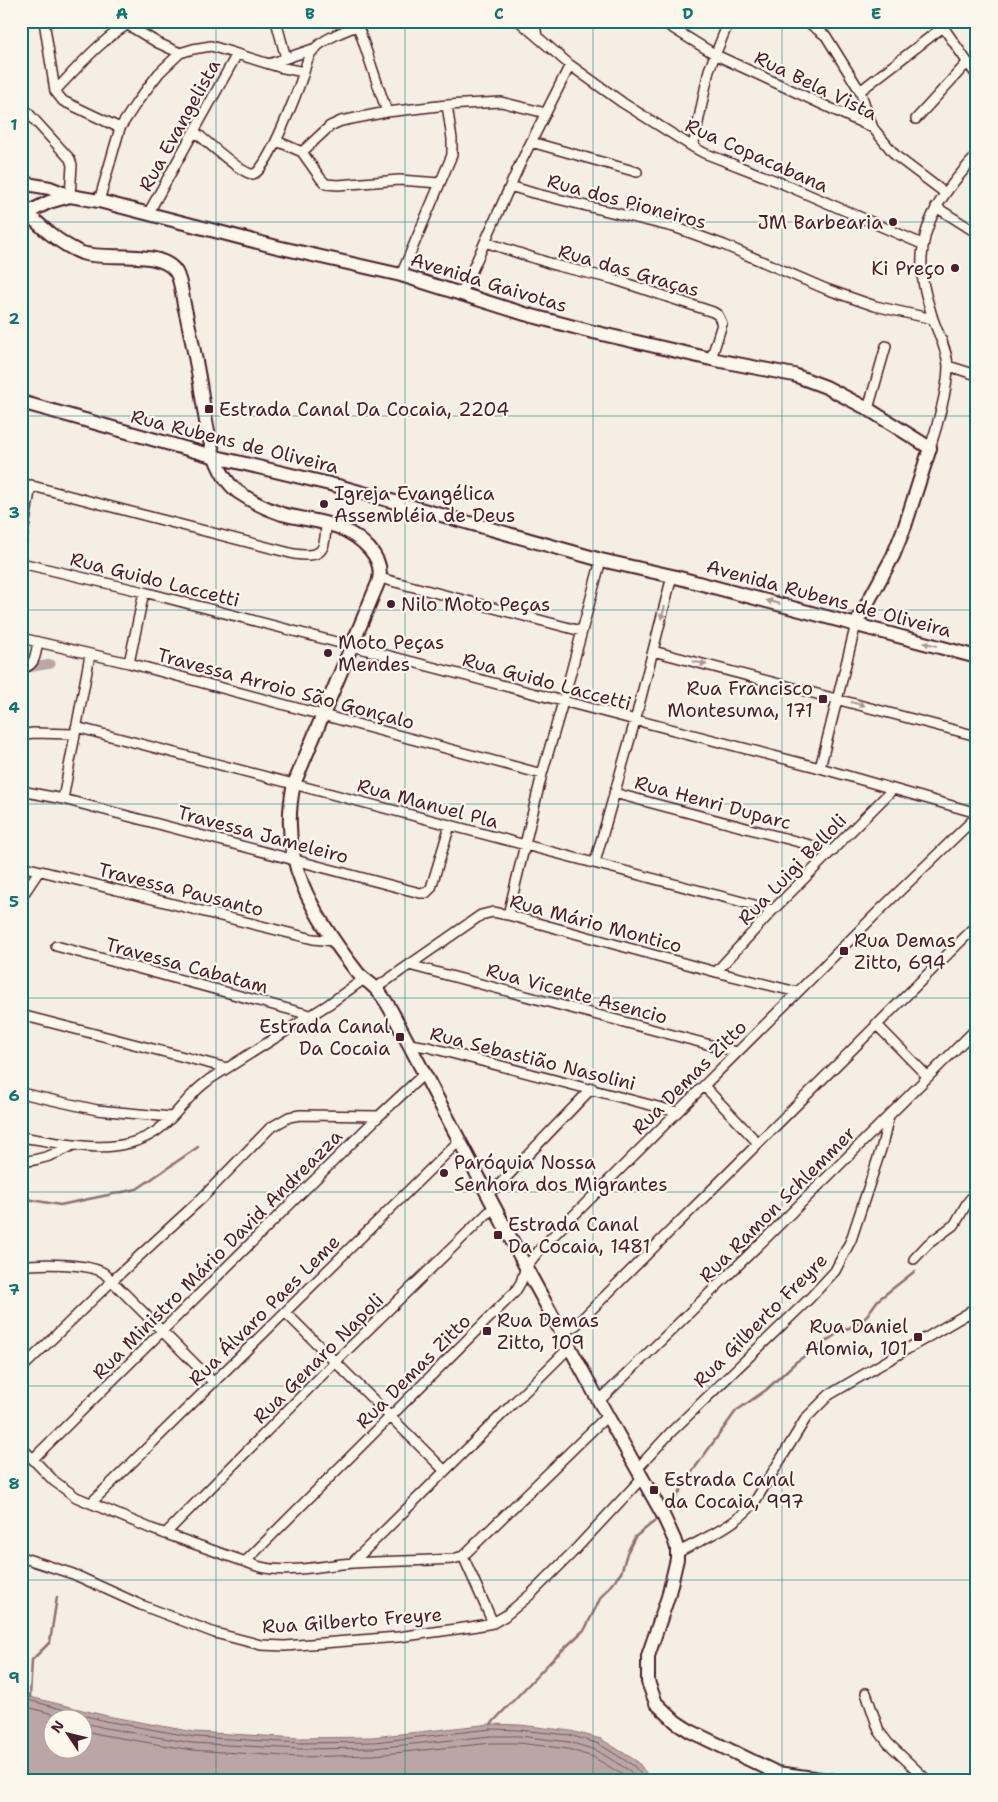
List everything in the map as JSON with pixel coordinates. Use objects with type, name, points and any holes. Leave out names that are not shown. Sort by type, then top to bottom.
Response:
[{"type":"main road","points":[[21,183],[50,188],[70,196]]},
{"type":"main road","name":"Avenida Gaivotas","points":[[24,210],[70,196],[99,201],[149,212],[277,247],[401,275],[525,314],[589,331],[711,359],[794,375],[826,387],[868,409],[930,448]]},
{"type":"main road","points":[[24,210],[62,241],[81,252],[102,256],[150,259],[170,266],[175,271],[199,374],[207,424],[216,457],[220,469],[231,485],[246,497],[280,513],[343,530],[371,551],[378,564],[380,578],[294,784],[290,834],[297,871],[306,895],[334,941],[364,979],[376,988],[389,1006],[526,1267],[653,1497],[676,1543],[677,1559],[668,1597],[648,1656],[648,1682],[656,1703],[676,1722],[690,1731],[777,1773],[835,1781]]},
{"type":"main road","name":"Rua Rubens de Oliveira","points":[[21,402],[216,457],[338,486],[601,560],[672,576]]},
{"type":"main road","points":[[856,624],[893,556],[905,526],[930,448]]},
{"type":"main road","name":"Avenida Rubens de Oliveira","points":[[672,576],[977,656]]},
{"type":"street","points":[[44,21],[55,91],[63,100],[120,128]]},
{"type":"street","points":[[276,21],[286,58]]},
{"type":"street","points":[[269,64],[316,48],[331,38],[370,21]]},
{"type":"street","name":"Rua Copacabana","points":[[519,21],[570,65],[623,103],[693,147],[922,244]]},
{"type":"street","points":[[534,21],[537,36]]},
{"type":"street","name":"Rua Bela Vista","points":[[661,21],[716,54],[873,128],[896,156],[946,194]]},
{"type":"street","points":[[693,147],[709,70],[729,21]]},
{"type":"street","points":[[806,21],[826,36],[860,91],[873,128]]},
{"type":"street","points":[[55,91],[127,22],[158,43],[180,53]]},
{"type":"street","points":[[860,91],[941,24],[977,76]]},
{"type":"street","points":[[358,26],[387,112]]},
{"type":"street","points":[[99,201],[120,128],[159,73],[180,53],[211,46],[269,64],[304,72]]},
{"type":"street","points":[[194,131],[246,172],[253,174],[260,170],[277,141],[307,60],[316,48]]},
{"type":"street","name":"Rua Evangelista","points":[[149,212],[237,54]]},
{"type":"street","points":[[916,119],[967,63]]},
{"type":"street","points":[[462,293],[510,186],[570,65]]},
{"type":"street","points":[[302,152],[330,126],[387,112],[447,105],[501,102],[546,113]]},
{"type":"street","points":[[21,104],[70,159],[72,165],[70,196]]},
{"type":"street","points":[[401,275],[452,155],[453,146],[447,105]]},
{"type":"street","points":[[277,141],[302,152],[323,182],[331,185],[399,180],[440,183]]},
{"type":"street","points":[[531,142],[637,172]]},
{"type":"street","points":[[930,448],[940,413],[948,366],[944,348],[933,319],[922,272],[922,244],[930,218],[936,208],[977,154]]},
{"type":"street","name":"Rua dos Pioneiros","points":[[510,186],[677,228],[875,306],[933,319]]},
{"type":"street","points":[[936,208],[977,233]]},
{"type":"street","name":"Rua das Graças","points":[[485,242],[551,264],[613,280],[713,312],[718,315],[722,324],[711,359]]},
{"type":"street","points":[[868,409],[886,346]]},
{"type":"street","points":[[948,366],[977,375]]},
{"type":"street","points":[[21,483],[169,522],[307,555],[318,554],[323,550],[325,546],[326,524]]},
{"type":"street","points":[[21,546],[32,485]]},
{"type":"street","points":[[508,915],[542,774],[601,560]]},
{"type":"street","name":"Rua Guido Laccetti","points":[[21,563],[144,592],[820,768],[977,814]]},
{"type":"street","points":[[595,862],[635,721],[672,576]]},
{"type":"street","points":[[380,578],[581,631]]},
{"type":"street","points":[[129,663],[144,592]]},
{"type":"street","points":[[820,768],[856,624]]},
{"type":"street","name":"Travessa Arroio São Gonçalo","points":[[21,638],[129,663],[542,774]]},
{"type":"street","points":[[21,668],[28,667],[33,663],[38,642]]},
{"type":"street","points":[[653,651],[977,736]]},
{"type":"street","points":[[63,799],[90,655]]},
{"type":"street","name":"Rua Manuel Pla","points":[[21,735],[75,731],[294,784],[773,910]]},
{"type":"street","name":"Rua Luigi Belloli","points":[[716,972],[773,910],[892,790]]},
{"type":"street","name":"Travessa Jameleiro","points":[[21,791],[63,799],[420,893],[426,893],[431,888],[450,825]]},
{"type":"street","name":"Rua Henri Duparc","points":[[614,793],[833,851]]},
{"type":"street","name":"Rua Demas Zitto","points":[[245,1562],[515,1292],[526,1267],[540,1248],[977,814]]},
{"type":"street","name":"Travessa Pausanto","points":[[21,866],[313,939],[334,941]]},
{"type":"street","points":[[21,898],[39,871]]},
{"type":"street","name":"Rua Mário Montico","points":[[376,988],[480,915],[493,912],[797,992]]},
{"type":"street","points":[[562,1333],[576,1325],[757,1142],[977,925]]},
{"type":"street","name":"Travessa Cabatam","points":[[56,946],[310,1015]]},
{"type":"street","name":"Rua Vicente Asencio","points":[[409,965],[737,1052]]},
{"type":"street","points":[[21,1137],[105,1148],[124,1145],[155,1131],[194,1092],[210,1079],[330,1004],[364,979]]},
{"type":"street","points":[[21,1015],[227,1068]]},
{"type":"street","points":[[876,1024],[928,1077]]},
{"type":"street","name":"Rua Ramon Schlemmer","points":[[599,1401],[890,1116],[977,1028]]},
{"type":"street","name":"Rua Sebastião Nasolini","points":[[410,1044],[592,1088],[677,1112]]},
{"type":"street","name":"Rua Ministro Mário David Andreazza","points":[[33,1459],[425,1073]]},
{"type":"street","points":[[704,1086],[757,1142]]},
{"type":"street","points":[[488,1193],[498,1186],[592,1088]]},
{"type":"street","points":[[21,1093],[97,1110],[171,1117]]},
{"type":"street","points":[[21,1369],[112,1281],[202,1199],[270,1128],[289,1117],[300,1115],[380,1116]]},
{"type":"street","name":"Rua Gilberto Freyre","points":[[21,1556],[73,1574],[141,1605],[215,1633],[261,1645],[285,1646],[398,1637],[493,1623],[505,1616],[531,1594],[573,1552],[640,1474],[670,1433],[835,1271],[851,1240],[890,1116]]},
{"type":"street","name":"Rua Álvaro Paes Leme","points":[[91,1503],[460,1140]]},
{"type":"street","points":[[21,1162],[40,1160],[73,1145]]},
{"type":"street","points":[[977,1173],[977,1178]]},
{"type":"street","points":[[914,1259],[928,1244],[957,1222],[967,1203],[977,1191]]},
{"type":"street","name":"Rua Genaro Napoli","points":[[165,1534],[495,1206]]},
{"type":"street","points":[[21,1266],[77,1266],[97,1269],[112,1281],[214,1383]]},
{"type":"street","points":[[677,1553],[733,1523],[745,1514],[754,1503],[806,1418],[829,1394],[973,1310],[977,1323]]},
{"type":"street","points":[[285,1312],[445,1471]]},
{"type":"street","points":[[352,1563],[570,1348]]},
{"type":"street","points":[[21,1447],[58,1485],[76,1497],[165,1534],[272,1570],[352,1563],[432,1560],[463,1556],[607,1416]]},
{"type":"street","points":[[463,1556],[493,1623]]},
{"type":"street","points":[[866,1693],[879,1731],[888,1743],[928,1781]]},
{"type":"water","points":[[21,1693],[83,1710],[42,1710],[42,1760],[92,1760],[92,1712],[194,1732],[300,1738],[373,1737],[491,1724],[520,1725],[571,1731],[601,1739],[638,1762],[652,1781],[21,1781]]},
{"type":"waterway","points":[[21,669],[51,664]]},
{"type":"waterway","points":[[21,1198],[60,1205],[137,1189],[198,1147]]},
{"type":"waterway","points":[[666,1511],[736,1411],[766,1390],[796,1362],[838,1333],[862,1322],[878,1300],[915,1271]]},
{"type":"waterway","points":[[491,1724],[553,1659],[585,1629],[601,1597],[621,1573],[627,1553],[635,1537],[660,1517]]},
{"type":"waterway","points":[[30,1697],[32,1660],[50,1642],[57,1597]]},
{"type":"place","name":"JM Barbearia","points":[[893,222]]},
{"type":"place","name":"Ki Preço","points":[[955,268]]},
{"type":"place","name":"Estrada Canal Da Cocaia, 2204","points":[[209,409]]},
{"type":"place","name":"Igreja Evangélica Assembléia de Deus","points":[[324,504]]},
{"type":"place","name":"Nilo Moto Peças","points":[[391,604]]},
{"type":"place","name":"Moto Peças Mendes","points":[[328,653]]},
{"type":"place","name":"Rua Francisco Montesuma, 171","points":[[823,699]]},
{"type":"place","name":"Rua Demas Zitto, 694","points":[[844,951]]},
{"type":"place","name":"Estrada Canal Da Cocaia","points":[[400,1037]]},
{"type":"place","name":"Paróquia Nossa Senhora dos Migrantes","points":[[444,1173]]},
{"type":"place","name":"Estrada Canal Da Cocaia, 1481","points":[[498,1235]]},
{"type":"place","name":"Rua Demas Zitto, 109","points":[[487,1331]]},
{"type":"place","name":"Rua Daniel Alomia, 101","points":[[918,1337]]},
{"type":"place","name":"Estrada Canal da Cocaia, 997","points":[[654,1490]]}]
